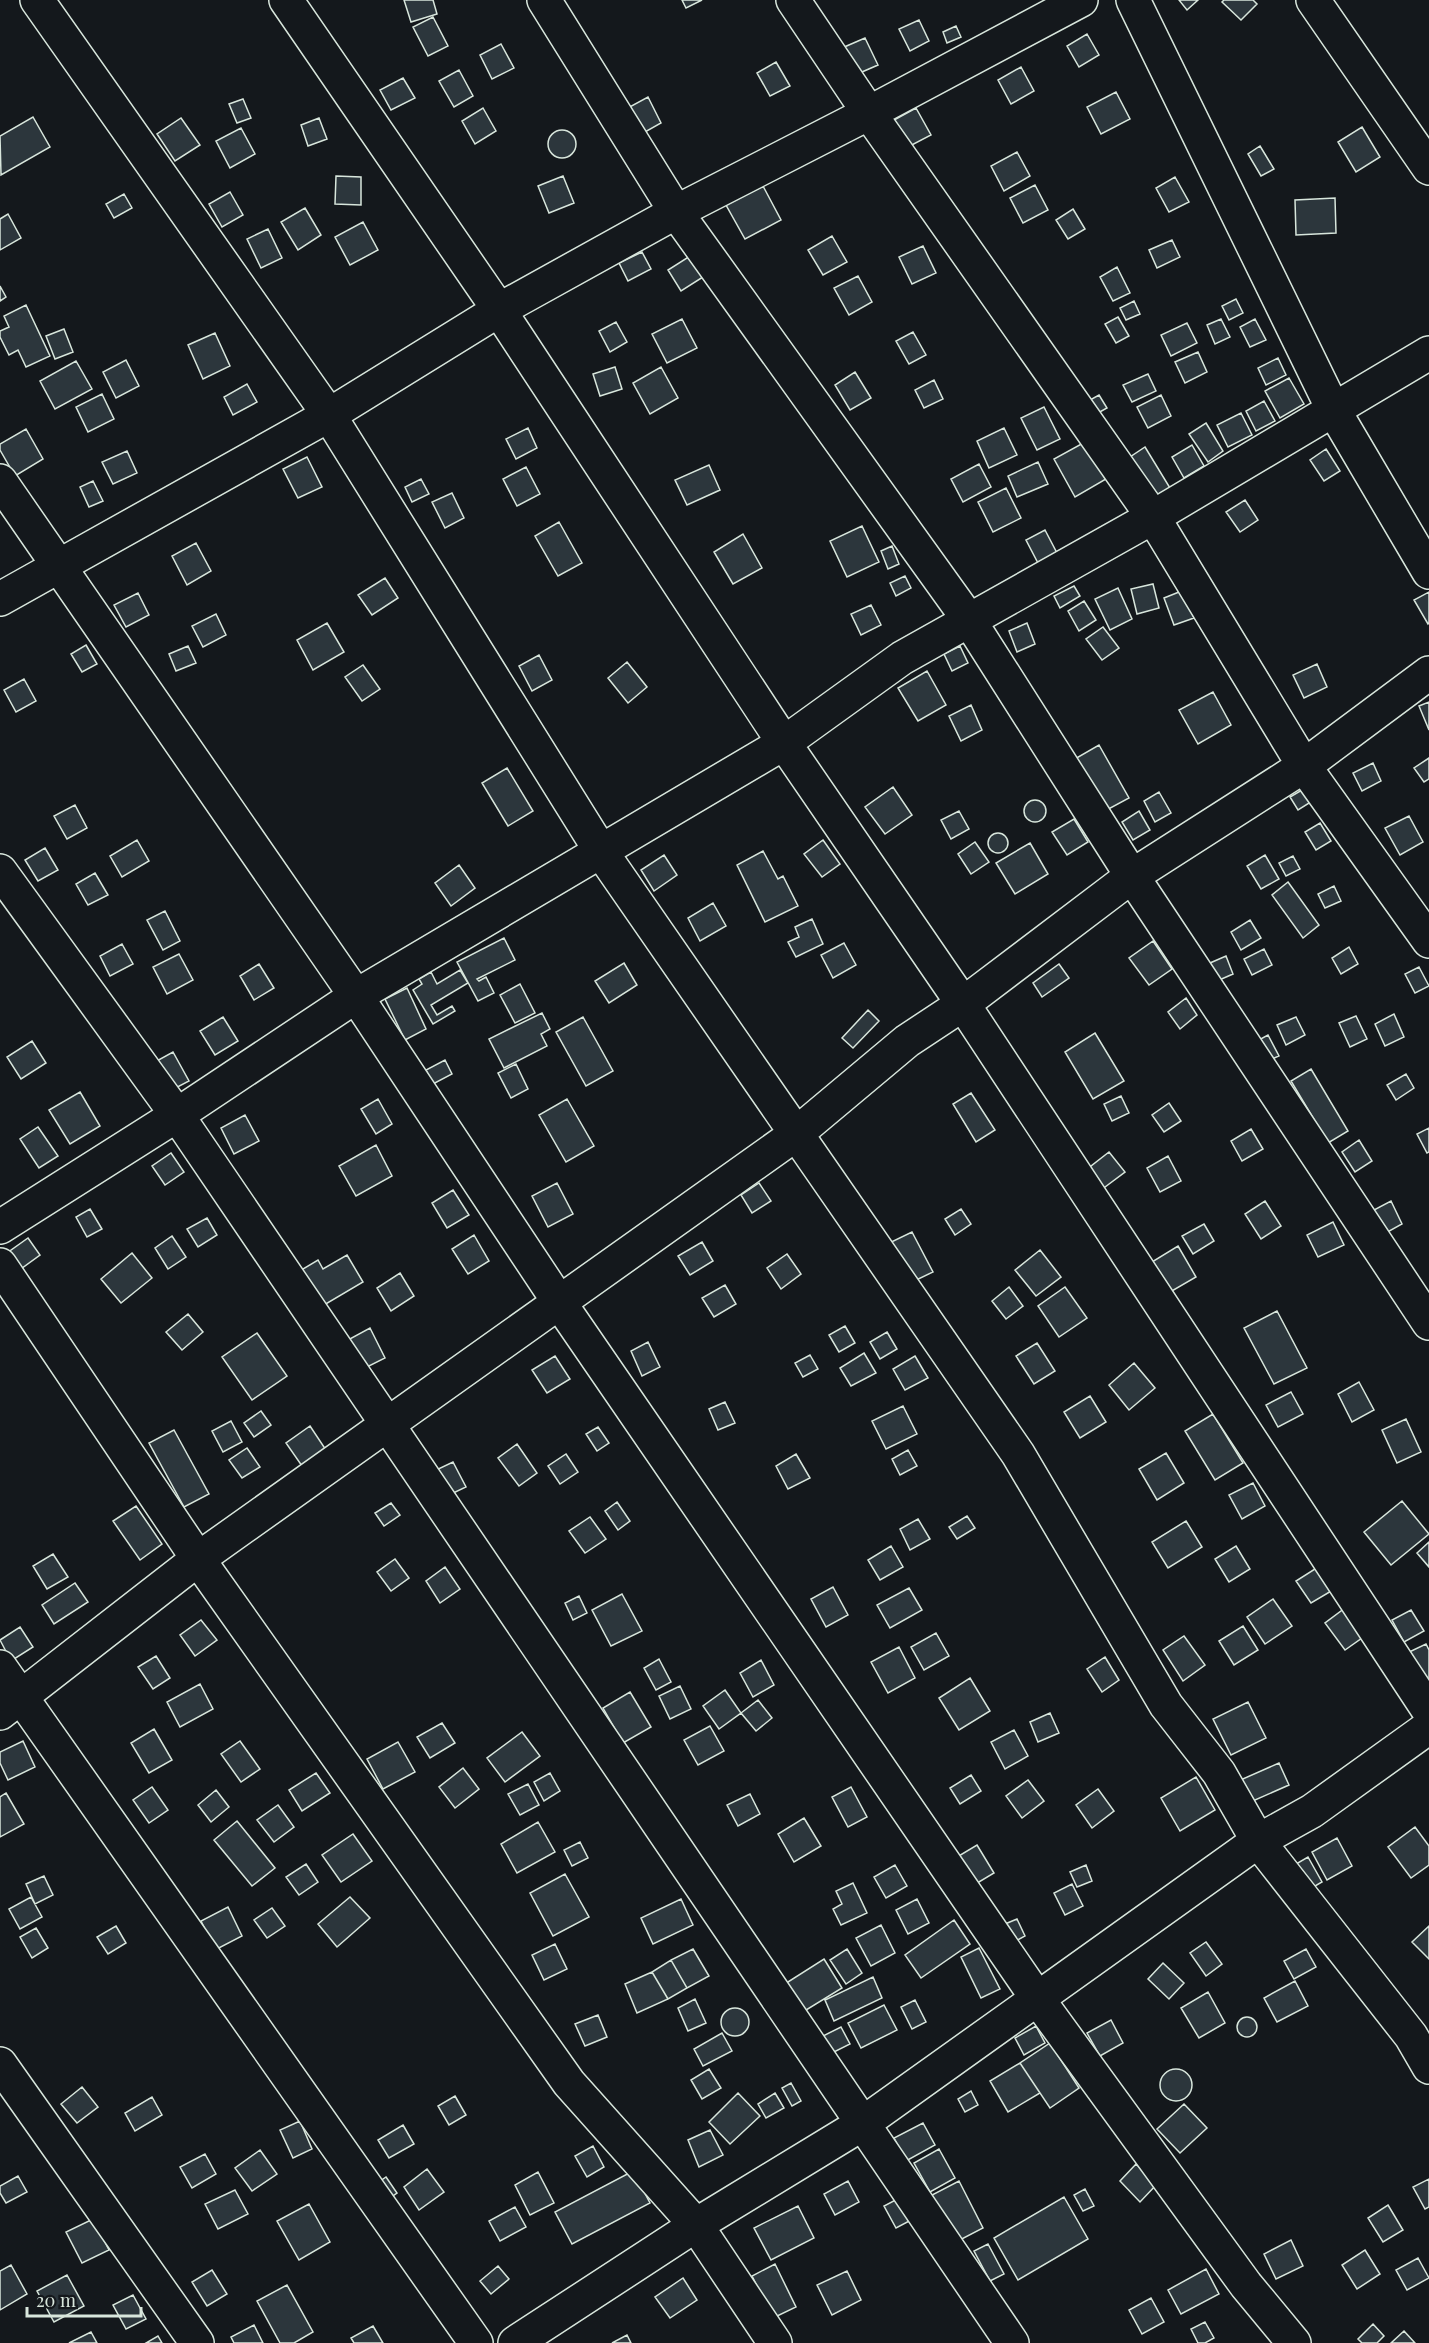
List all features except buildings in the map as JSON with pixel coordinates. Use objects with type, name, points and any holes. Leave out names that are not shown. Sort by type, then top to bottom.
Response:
[{"type":"street","points":[[38,0],[329,415],[602,853],[1018,1454],[1166,1705],[1219,1773],[1257,1842],[1411,2036],[1429,2067]]},
{"type":"street","points":[[286,0],[499,310],[784,743],[963,1004],[1429,1711]]},
{"type":"street","points":[[544,0],[676,212],[969,620],[1132,876],[1429,1323]]},
{"type":"street","points":[[793,0],[869,113],[1153,517],[1304,766],[1429,941]]},
{"type":"street","points":[[0,599],[329,415],[499,310],[676,212],[1081,0]]},
{"type":"street","points":[[1132,0],[1333,409],[1429,572]]},
{"type":"street","points":[[1313,0],[1429,168]]},
{"type":"street","points":[[0,1227],[177,1115],[356,996],[602,853],[784,743],[902,658],[1153,517],[1429,353]]},
{"type":"street","points":[[0,481],[356,996],[559,1302],[1037,1998],[1246,2285],[1294,2343]]},
{"type":"street","points":[[10,1705],[198,1559],[796,1134],[907,1041],[963,1004],[1132,876],[1304,766],[1429,673]]},
{"type":"street","points":[[0,871],[177,1115],[1012,2343]]},
{"type":"street","points":[[0,1265],[198,1559],[569,2083],[696,2225],[775,2343]]},
{"type":"street","points":[[0,1667],[10,1705],[476,2343]]},
{"type":"street","points":[[515,2343],[696,2225],[862,2124],[1257,1842],[1312,1811],[1429,1727]]},
{"type":"street","points":[[0,2064],[197,2343]]}]
